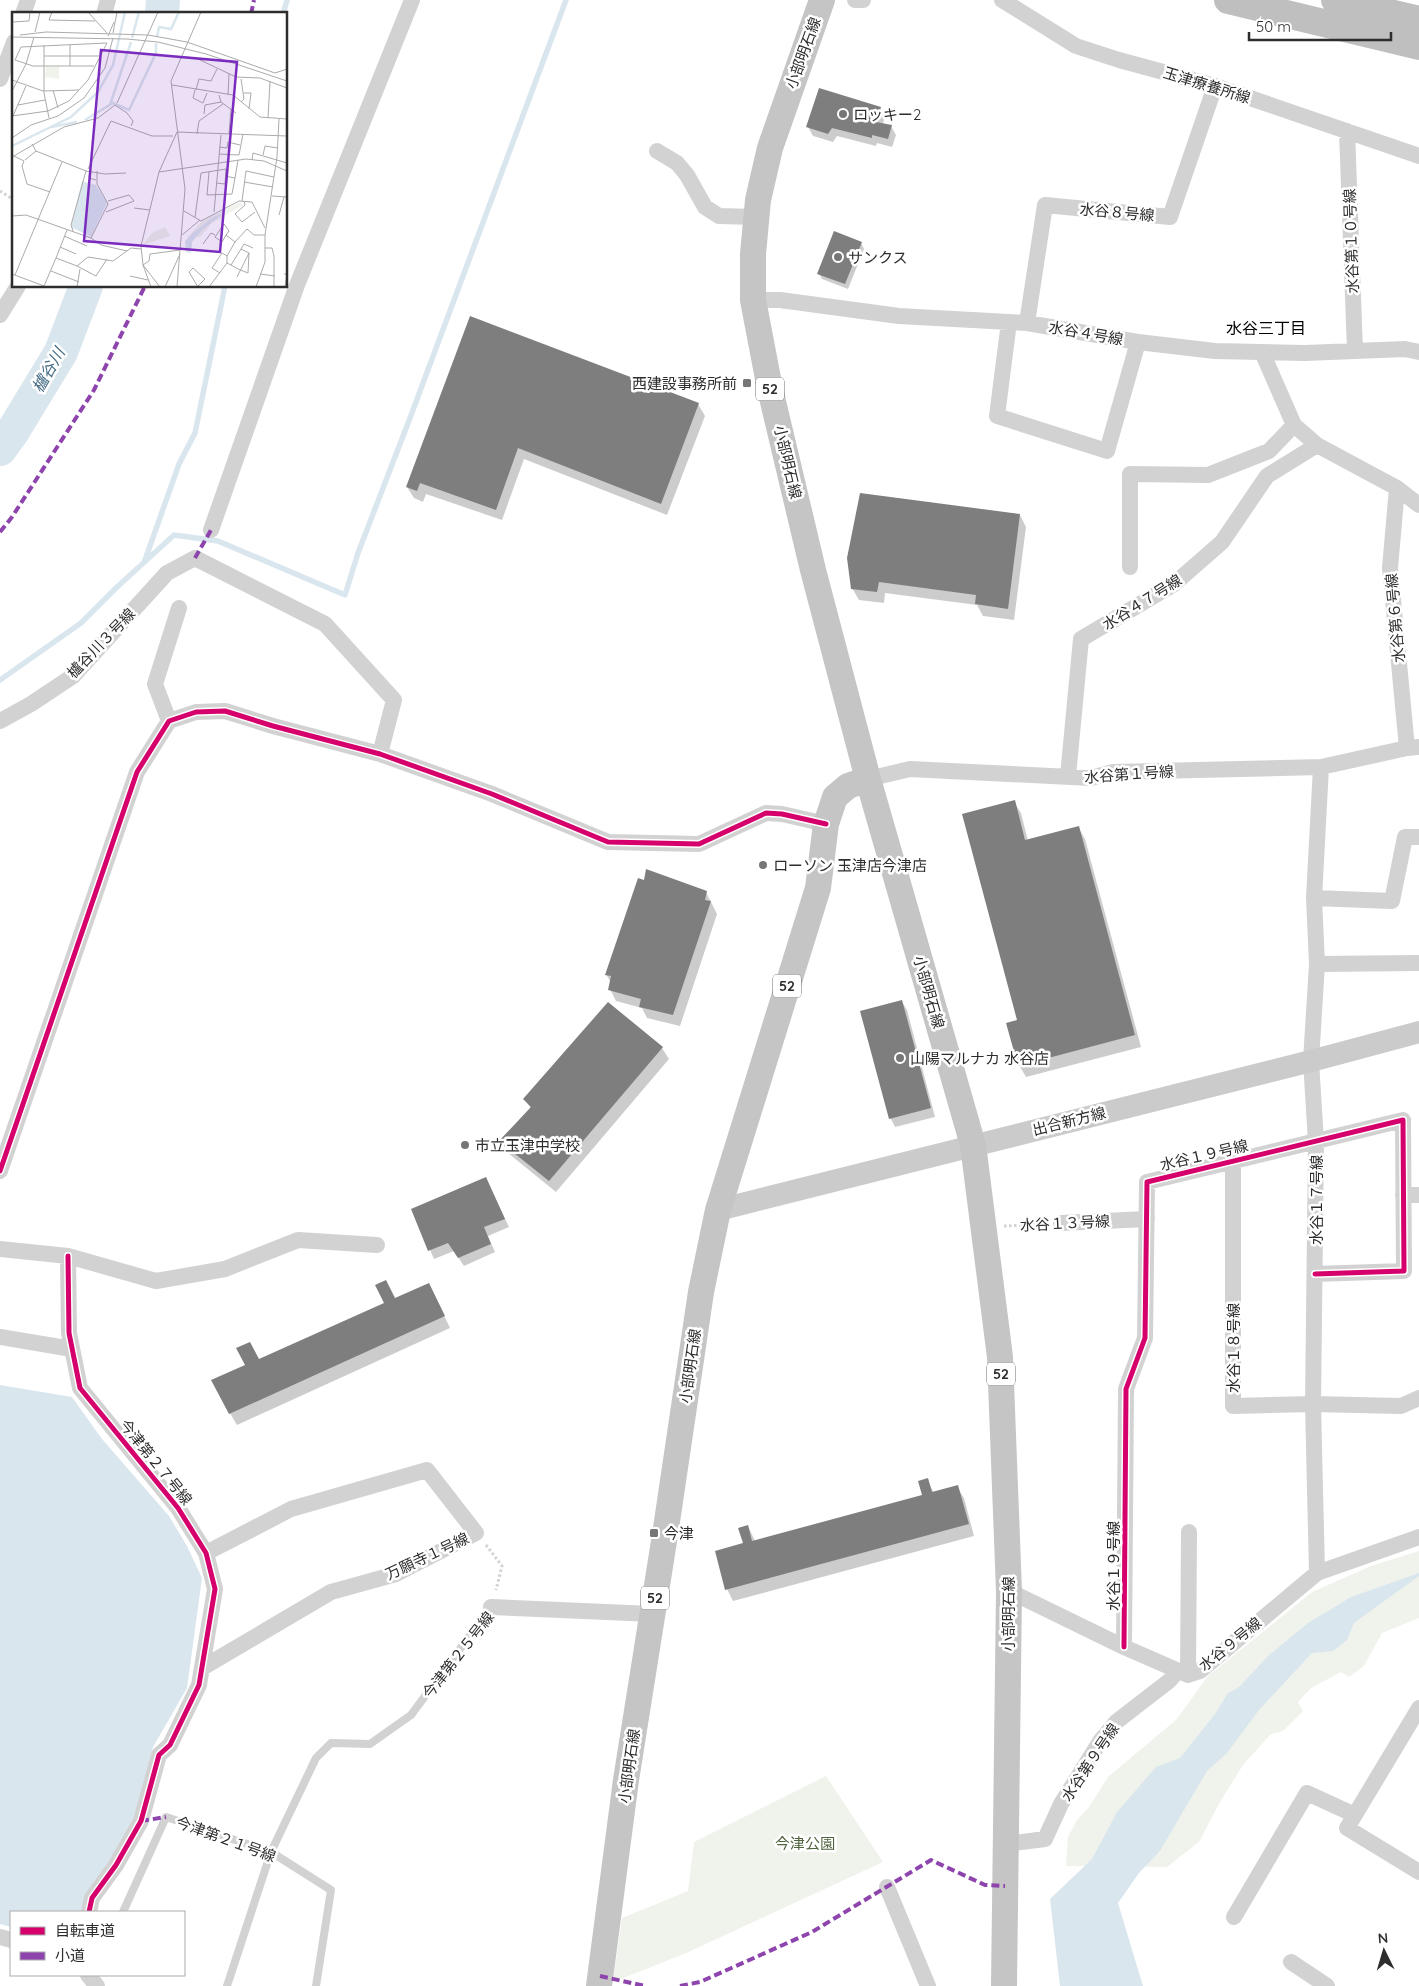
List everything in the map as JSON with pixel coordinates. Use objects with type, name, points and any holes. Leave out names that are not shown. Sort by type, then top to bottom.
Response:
[{"type":"highway","points":[[1228,0],[1419,46]]},
{"type":"highway","points":[[1335,0],[1419,20]]},
{"type":"main road","name":"小部明石線","points":[[822,0],[770,148],[758,200],[753,254],[753,300],[770,389],[813,570],[868,779],[973,1145],[1000,1357],[1009,1591],[1004,1986]]},
{"type":"main road","name":"小部明石線","points":[[599,1986],[626,1780],[701,1292],[718,1210],[818,888],[826,824],[835,797],[848,786],[868,779]]},
{"type":"street","points":[[24,12],[28,0]]},
{"type":"street","points":[[211,530],[297,285],[412,0]]},
{"type":"street","points":[[855,0],[863,0]]},
{"type":"street","name":"玉津療養所線","points":[[1002,0],[1076,46],[1118,60],[1215,86],[1419,156]]},
{"type":"street","points":[[0,79],[8,52]]},
{"type":"street","name":"水谷８号線","points":[[1027,323],[1045,205],[1170,217],[1215,86]]},
{"type":"street","name":"水谷第１０号線","points":[[1347,131],[1355,351]]},
{"type":"street","points":[[657,151],[677,163],[687,175],[705,207],[719,216],[756,218]]},
{"type":"street","points":[[0,315],[17,288]]},
{"type":"street","name":"水谷４号線","points":[[753,300],[780,300],[899,316],[1027,323],[1138,342],[1215,351],[1405,349],[1419,352]]},
{"type":"street","points":[[1009,322],[997,416],[1107,451],[1138,342]]},
{"type":"street","points":[[1262,352],[1294,425],[1317,445],[1397,488],[1419,505]]},
{"type":"street","points":[[1130,567],[1130,474],[1208,475],[1270,451],[1294,425]]},
{"type":"street","name":"水谷４７号線","points":[[1068,776],[1081,639],[1174,584],[1222,542],[1268,476],[1317,445]]},
{"type":"street","name":"水谷第６号線","points":[[1397,488],[1390,568],[1413,747]]},
{"type":"street","name":"櫨谷川３号線","points":[[0,721],[73,676],[167,573],[195,558],[325,624],[394,700],[380,754]]},
{"type":"street","points":[[169,720],[156,684],[179,608]]},
{"type":"street","points":[[0,1171],[137,772],[169,720],[196,712],[225,711],[273,726],[380,754],[492,794],[608,842],[699,844],[766,813],[782,814],[826,824]]},
{"type":"street","name":"水谷第１号線","points":[[868,779],[910,769],[1091,778],[1113,772],[1321,767],[1413,747]]},
{"type":"street","name":"水谷１７号線","points":[[1318,1573],[1313,1404],[1316,1142],[1311,1061],[1317,964],[1314,898],[1321,767]]},
{"type":"street","points":[[1314,898],[1392,901],[1405,836],[1419,837]]},
{"type":"street","points":[[1317,964],[1419,963]]},
{"type":"street","name":"出合新方線","points":[[718,1210],[1311,1061],[1419,1032]]},
{"type":"street","name":"水谷１９号線","points":[[1124,1647],[1126,1389],[1145,1338],[1147,1182],[1403,1120],[1411,1195],[1404,1271],[1315,1274]]},
{"type":"street","name":"水谷１８号線","points":[[1232,1162],[1233,1406],[1313,1404],[1401,1406],[1419,1398]]},
{"type":"street","name":"水谷１３号線","points":[[1061,1223],[1147,1219]]},
{"type":"street","points":[[0,1255],[0,1249],[68,1256],[156,1281],[225,1268],[298,1240],[377,1245]]},
{"type":"street","name":"今津第２７号線","points":[[68,1256],[69,1333],[80,1388],[178,1508],[206,1553],[215,1589],[199,1685],[176,1749],[159,1755],[141,1822],[116,1865],[92,1898],[88,1911]]},
{"type":"street","points":[[0,1337],[72,1349]]},
{"type":"street","name":"万願寺１号線","points":[[202,1668],[331,1592],[396,1574],[476,1533],[428,1470],[290,1509],[206,1553]]},
{"type":"street","points":[[1183,1673],[1189,1532]]},
{"type":"street","name":"水谷９号線","points":[[1009,1591],[1124,1647],[1183,1673],[1200,1671],[1318,1573],[1419,1537]]},
{"type":"street","name":"今津第２５号線","points":[[491,1608],[652,1614]]},
{"type":"street","name":"水谷第９号線","points":[[1006,1844],[1045,1839],[1061,1804],[1101,1740],[1116,1722],[1169,1681],[1183,1673]]},
{"type":"street","points":[[1419,1708],[1347,1828],[1419,1872]]},
{"type":"street","points":[[1234,1917],[1308,1793],[1355,1815]]},
{"type":"street","points":[[887,1887],[928,1986]]},
{"type":"street","points":[[1291,1962],[1327,1986]]},
{"type":"lane","name":"今津第２５号線","points":[[271,1852],[316,1758],[331,1743],[370,1744],[411,1715],[491,1608]]},
{"type":"lane","name":"今津第２１号線","points":[[122,1911],[166,1817],[271,1852],[331,1890],[316,1986]]},
{"type":"lane","points":[[227,1986],[271,1852]]},
{"type":"path","points":[[0,191],[12,199]]},
{"type":"path","points":[[476,1533],[502,1566],[491,1608]]},
{"type":"green space","points":[[1419,1551],[1419,1618],[1382,1633],[1364,1666],[1349,1677],[1341,1672],[1311,1688],[1298,1702],[1303,1711],[1283,1731],[1271,1734],[1243,1765],[1220,1802],[1199,1842],[1167,1867],[1066,1866],[1068,1837],[1077,1820],[1089,1807],[1108,1777],[1177,1719],[1207,1677],[1312,1592],[1371,1566]]},
{"type":"green space","name":"今津公園","points":[[826,1776],[883,1862],[684,1954],[613,1982],[622,1918],[688,1891],[694,1842]]},
{"type":"shaded area","points":[[0,1385],[72,1397],[102,1439],[169,1516],[187,1546],[202,1578],[187,1688],[153,1747],[134,1826],[84,1911],[10,1911],[10,1927],[0,1924]]},
{"type":"shaded area","points":[[1419,1573],[1419,1576],[1354,1623],[1347,1640],[1333,1651],[1312,1653],[1259,1710],[1227,1753],[1207,1771],[1160,1851],[1139,1873],[1118,1903],[1143,1986],[1060,1986],[1050,1899],[1092,1859],[1117,1812],[1156,1767],[1180,1758],[1215,1714],[1228,1693],[1239,1687],[1269,1655],[1308,1623],[1351,1597]]},
{"type":"building","points":[[819,88],[881,107],[876,122],[892,125],[888,139],[872,135],[872,138],[832,128],[828,134],[806,127]]},
{"type":"building","points":[[834,231],[862,242],[845,284],[817,274]]},
{"type":"building","points":[[470,316],[699,403],[661,504],[518,448],[496,510],[420,483],[417,491],[406,487]]},
{"type":"building","points":[[860,493],[1020,514],[1008,609],[975,604],[976,595],[879,582],[877,592],[851,589],[847,558]]},
{"type":"building","points":[[1015,800],[1025,840],[1079,826],[1135,1035],[1018,1066],[1006,1023],[1017,1020],[962,814]]},
{"type":"building","points":[[646,869],[707,891],[705,900],[711,901],[673,1015],[639,1007],[641,999],[608,990],[611,976],[605,975],[638,878],[644,880]]},
{"type":"building","points":[[902,1000],[931,1108],[889,1119],[860,1011]]},
{"type":"building","points":[[608,1002],[663,1047],[549,1181],[499,1141],[531,1107],[523,1099]]},
{"type":"building","points":[[486,1177],[505,1219],[484,1227],[491,1244],[458,1258],[448,1243],[428,1251],[411,1209]]},
{"type":"building","points":[[386,1280],[395,1298],[429,1283],[445,1316],[229,1414],[211,1380],[245,1365],[236,1348],[250,1342],[259,1359],[384,1303],[375,1285]]},
{"type":"building","points":[[928,1478],[932,1492],[958,1485],[969,1524],[725,1590],[715,1551],[743,1543],[738,1528],[748,1525],[752,1541],[922,1495],[918,1481]]},
{"type":"waterway","name":"櫨谷川","points":[[162,12],[163,0]]},
{"type":"waterway","points":[[284,12],[287,0]]},
{"type":"waterway","points":[[0,680],[81,623],[174,535],[218,541],[345,595],[358,553],[566,0]]},
{"type":"waterway","name":"櫨谷川","points":[[0,449],[61,352],[85,288]]},
{"type":"waterway","points":[[145,560],[179,464],[195,433],[225,288]]},
{"type":"marked path","points":[[251,12],[254,0]]},
{"type":"marked path","points":[[0,532],[12,517],[94,390],[144,288]]},
{"type":"marked path","points":[[195,558],[211,530]]},
{"type":"marked path","points":[[141,1821],[166,1817]]},
{"type":"marked path","points":[[680,1986],[700,1982],[812,1932],[931,1860],[985,1885],[1005,1886]]},
{"type":"marked path","points":[[600,1976],[645,1986]]},
{"type":"cycle path","points":[[0,1171],[137,772],[169,721],[196,712],[225,711],[273,726],[380,754],[492,794],[608,842],[699,844],[766,813],[782,814],[826,824]]},
{"type":"cycle path","points":[[1124,1647],[1126,1389],[1145,1338],[1147,1182],[1403,1120],[1404,1271],[1315,1274]]},
{"type":"cycle path","points":[[68,1256],[69,1333],[80,1388],[178,1508],[206,1553],[215,1589],[199,1685],[170,1745],[159,1755],[141,1821],[116,1865],[92,1898],[89,1911]]},
{"type":"place","name":"ロッキー2","points":[[843,114]]},
{"type":"place","name":"サンクス","points":[[838,257]]},
{"type":"place","name":"西建設事務所前","points":[[747,383]]},
{"type":"place","name":"ローソン 玉津店今津店","points":[[763,865]]},
{"type":"place","name":"山陽マルナカ 水谷店","points":[[900,1058]]},
{"type":"place","name":"市立玉津中学校","points":[[465,1145]]},
{"type":"place","name":"今津","points":[[654,1533]]},
{"type":"district","name":"水谷三丁目","points":[[1266,328]]}]
